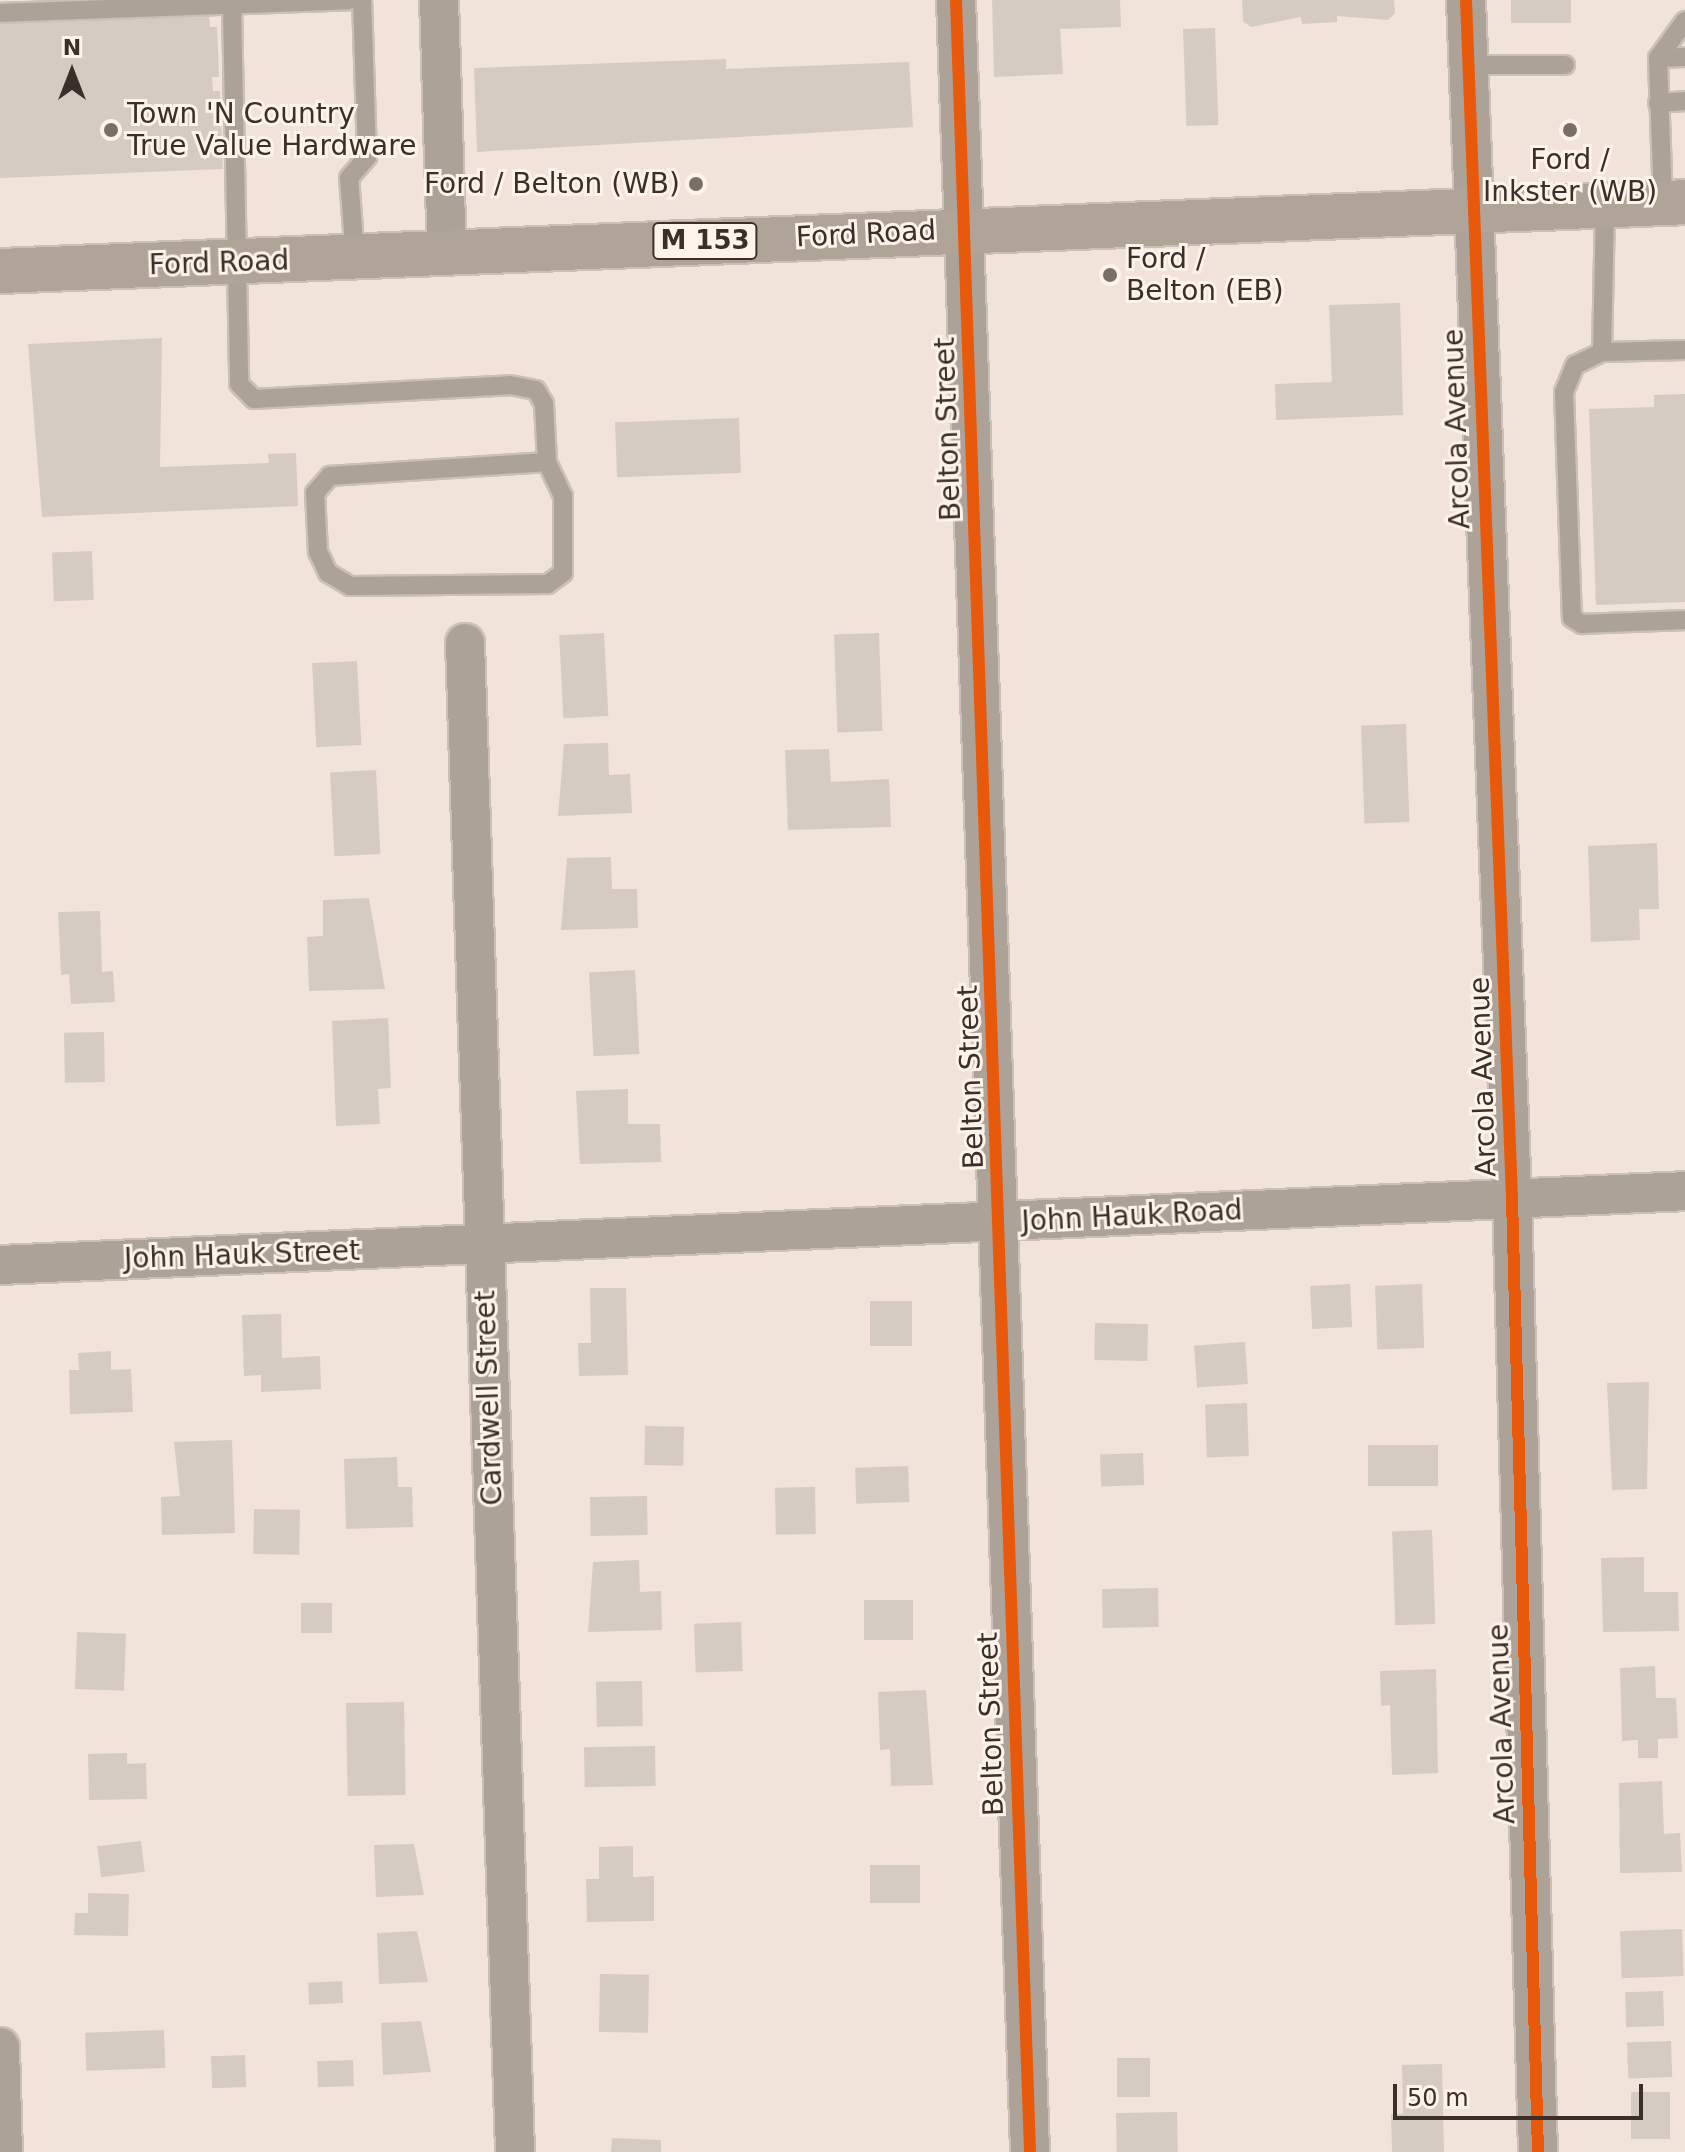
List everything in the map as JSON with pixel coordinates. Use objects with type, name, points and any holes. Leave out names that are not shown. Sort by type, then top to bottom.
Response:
[{"type":"main road","name":"Ford Road","points":[[0,271],[1674,202]]},
{"type":"street","points":[[439,0],[447,252]]},
{"type":"street","name":"Belton Street","points":[[956,0],[1030,2152]]},
{"type":"street","name":"Arcola Avenue","points":[[1466,0],[1512,1198],[1538,2152]]},
{"type":"street","name":"Cardwell Street","points":[[465,643],[515,2152]]},
{"type":"street","name":"John Hauk Road","points":[[484,1245],[1685,1191]]},
{"type":"street","name":"John Hauk Street","points":[[0,1265],[484,1245]]},
{"type":"street","points":[[0,2047],[3,2152]]},
{"type":"lane","points":[[0,13],[349,0]]},
{"type":"lane","points":[[355,257],[349,178],[367,157],[362,0]]},
{"type":"lane","points":[[232,6],[240,262],[239,384],[254,399],[510,385],[536,390],[544,404],[547,462],[563,496],[567,545],[563,573],[548,584],[350,586],[328,573],[318,552],[315,493],[330,476],[547,462]]},
{"type":"lane","points":[[1674,202],[1658,103],[1658,58],[1685,21]]},
{"type":"lane","points":[[1658,58],[1685,57]]},
{"type":"lane","points":[[1468,65],[1565,65]]},
{"type":"lane","points":[[1658,103],[1685,101]]},
{"type":"lane","points":[[1602,352],[1605,205]]},
{"type":"lane","points":[[1685,350],[1602,352],[1575,365],[1564,392],[1572,618],[1582,624],[1685,620]]},
{"type":"building","points":[[992,0],[1120,0],[1121,27],[1060,29],[1063,74],[994,77]]},
{"type":"building","points":[[1242,0],[1394,0],[1395,13],[1388,20],[1337,16],[1337,22],[1302,24],[1301,17],[1251,27],[1243,21]]},
{"type":"building","points":[[1511,0],[1571,0],[1571,23],[1511,23]]},
{"type":"building","name":"Town 'N Country True Value Hardware","points":[[209,15],[210,27],[217,27],[219,77],[212,77],[213,91],[220,91],[223,169],[0,178],[0,24]]},
{"type":"building","points":[[1215,28],[1218,125],[1186,126],[1183,29]]},
{"type":"building","points":[[726,59],[726,69],[909,62],[913,127],[477,152],[474,68]]},
{"type":"building","points":[[1400,303],[1403,415],[1276,420],[1275,384],[1332,382],[1329,305]]},
{"type":"building","points":[[162,338],[160,467],[269,463],[268,454],[296,453],[298,506],[42,517],[28,344]]},
{"type":"building","points":[[1685,394],[1685,602],[1596,605],[1589,409],[1654,407],[1654,395]]},
{"type":"building","points":[[739,418],[741,473],[617,477],[615,422]]},
{"type":"building","points":[[92,551],[94,600],[54,601],[52,552]]},
{"type":"building","points":[[604,633],[608,716],[563,718],[559,635]]},
{"type":"building","points":[[879,633],[882,731],[837,733],[834,635]]},
{"type":"building","points":[[357,661],[361,745],[316,747],[312,663]]},
{"type":"building","points":[[1406,724],[1409,822],[1364,824],[1361,726]]},
{"type":"building","points":[[608,743],[609,775],[630,774],[632,813],[558,816],[564,744]]},
{"type":"building","points":[[829,749],[831,782],[889,779],[891,827],[788,830],[785,750]]},
{"type":"building","points":[[376,770],[380,854],[334,856],[330,772]]},
{"type":"building","points":[[1657,843],[1659,909],[1639,909],[1640,940],[1591,942],[1588,846]]},
{"type":"building","points":[[611,857],[612,889],[637,889],[638,928],[561,930],[567,858]]},
{"type":"building","points":[[369,898],[385,989],[309,991],[307,937],[323,936],[323,900]]},
{"type":"building","points":[[100,911],[102,972],[113,971],[115,1002],[71,1004],[69,974],[61,975],[58,912]]},
{"type":"building","points":[[635,970],[639,1054],[593,1056],[589,972]]},
{"type":"building","points":[[388,1018],[391,1088],[378,1089],[380,1124],[336,1126],[332,1021]]},
{"type":"building","points":[[104,1032],[105,1082],[65,1083],[64,1033]]},
{"type":"building","points":[[628,1089],[628,1124],[660,1124],[661,1162],[580,1164],[576,1091]]},
{"type":"building","points":[[1350,1284],[1352,1327],[1312,1329],[1310,1286]]},
{"type":"building","points":[[1422,1284],[1424,1348],[1377,1350],[1375,1286]]},
{"type":"building","points":[[590,1288],[626,1288],[628,1375],[579,1376],[578,1343],[591,1343]]},
{"type":"building","points":[[870,1301],[912,1301],[912,1346],[870,1346]]},
{"type":"building","points":[[281,1314],[282,1358],[320,1356],[321,1389],[261,1392],[261,1375],[244,1376],[242,1315]]},
{"type":"building","points":[[1095,1323],[1148,1324],[1147,1361],[1094,1360]]},
{"type":"building","points":[[1245,1342],[1248,1384],[1197,1387],[1194,1346]]},
{"type":"building","points":[[111,1351],[111,1370],[131,1369],[133,1412],[70,1414],[69,1370],[79,1370],[78,1353]]},
{"type":"building","points":[[1649,1382],[1647,1489],[1612,1490],[1607,1383]]},
{"type":"building","points":[[1247,1403],[1249,1456],[1207,1457],[1205,1404]]},
{"type":"building","points":[[645,1426],[684,1427],[683,1466],[644,1465]]},
{"type":"building","points":[[232,1440],[235,1533],[162,1535],[161,1497],[180,1496],[174,1442]]},
{"type":"building","points":[[1368,1445],[1438,1445],[1438,1486],[1368,1486]]},
{"type":"building","points":[[1143,1453],[1144,1485],[1101,1486],[1100,1455]]},
{"type":"building","points":[[397,1457],[398,1487],[412,1487],[413,1527],[346,1529],[344,1459]]},
{"type":"building","points":[[908,1466],[909,1502],[856,1504],[855,1468]]},
{"type":"building","points":[[815,1487],[816,1534],[776,1535],[775,1488]]},
{"type":"building","points":[[647,1496],[648,1535],[591,1536],[590,1497]]},
{"type":"building","points":[[254,1509],[300,1510],[299,1555],[253,1554]]},
{"type":"building","points":[[1432,1530],[1435,1624],[1395,1625],[1392,1531]]},
{"type":"building","points":[[1644,1557],[1644,1592],[1678,1592],[1679,1631],[1603,1632],[1601,1558]]},
{"type":"building","points":[[639,1560],[640,1592],[661,1591],[662,1630],[588,1632],[593,1562]]},
{"type":"building","points":[[1158,1588],[1159,1627],[1103,1628],[1102,1589]]},
{"type":"building","points":[[864,1600],[913,1600],[913,1640],[864,1640]]},
{"type":"building","points":[[301,1603],[332,1603],[332,1633],[301,1633]]},
{"type":"building","points":[[741,1622],[743,1671],[696,1673],[694,1624]]},
{"type":"building","points":[[77,1632],[126,1634],[124,1691],[75,1689]]},
{"type":"building","points":[[1655,1666],[1656,1698],[1676,1698],[1678,1738],[1658,1739],[1658,1758],[1638,1758],[1638,1740],[1622,1741],[1620,1668]]},
{"type":"building","points":[[1436,1669],[1438,1773],[1392,1775],[1390,1705],[1381,1706],[1380,1671]]},
{"type":"building","points":[[642,1681],[643,1726],[597,1727],[596,1682]]},
{"type":"building","points":[[926,1690],[933,1785],[891,1786],[890,1749],[880,1750],[878,1692]]},
{"type":"building","points":[[404,1702],[406,1795],[348,1796],[346,1703]]},
{"type":"building","points":[[655,1746],[656,1786],[585,1787],[584,1747]]},
{"type":"building","points":[[127,1753],[127,1764],[146,1763],[147,1799],[89,1800],[88,1754]]},
{"type":"building","points":[[1662,1781],[1664,1834],[1680,1833],[1682,1872],[1620,1873],[1619,1783]]},
{"type":"building","points":[[141,1841],[145,1872],[101,1877],[97,1846]]},
{"type":"building","points":[[414,1844],[424,1895],[376,1897],[374,1845]]},
{"type":"building","points":[[633,1846],[633,1877],[654,1876],[654,1921],[587,1922],[586,1879],[599,1879],[599,1847]]},
{"type":"building","points":[[870,1865],[920,1865],[920,1903],[870,1903]]},
{"type":"building","points":[[88,1893],[129,1894],[128,1936],[74,1935],[75,1913],[88,1913]]},
{"type":"building","points":[[1682,1929],[1684,1976],[1622,1978],[1620,1931]]},
{"type":"building","points":[[417,1931],[428,1982],[379,1984],[377,1933]]},
{"type":"building","points":[[600,1974],[649,1975],[648,2033],[599,2032]]},
{"type":"building","points":[[342,1981],[343,2003],[309,2005],[308,1983]]},
{"type":"building","points":[[1663,1991],[1664,2026],[1626,2027],[1625,1992]]},
{"type":"building","points":[[421,2021],[431,2072],[383,2075],[381,2023]]},
{"type":"building","points":[[164,2030],[165,2068],[86,2071],[85,2033]]},
{"type":"building","points":[[1671,2041],[1672,2077],[1628,2079],[1627,2043]]},
{"type":"building","points":[[245,2055],[246,2087],[212,2088],[211,2056]]},
{"type":"building","points":[[1117,2058],[1150,2058],[1150,2097],[1117,2097]]},
{"type":"building","points":[[353,2060],[354,2086],[318,2087],[317,2061]]},
{"type":"building","points":[[1442,2064],[1444,2152],[1392,2152],[1391,2114],[1403,2114],[1402,2065]]},
{"type":"building","points":[[1631,2092],[1670,2092],[1670,2139],[1631,2139]]},
{"type":"building","points":[[1177,2112],[1178,2152],[1117,2152],[1116,2113]]},
{"type":"building","points":[[612,2138],[661,2140],[661,2152],[611,2152]]},
{"type":"cycle path","points":[[956,0],[1030,2152]]},
{"type":"cycle path","points":[[1466,0],[1512,1198],[1538,2152]]},
{"type":"place","name":"Town 'N Country True Value Hardware","points":[[111,130]]},
{"type":"place","name":"Ford / Inkster (WB)","points":[[1570,130]]},
{"type":"place","name":"Ford / Belton (WB)","points":[[696,184]]},
{"type":"place","name":"Ford / Belton (EB)","points":[[1110,275]]}]
